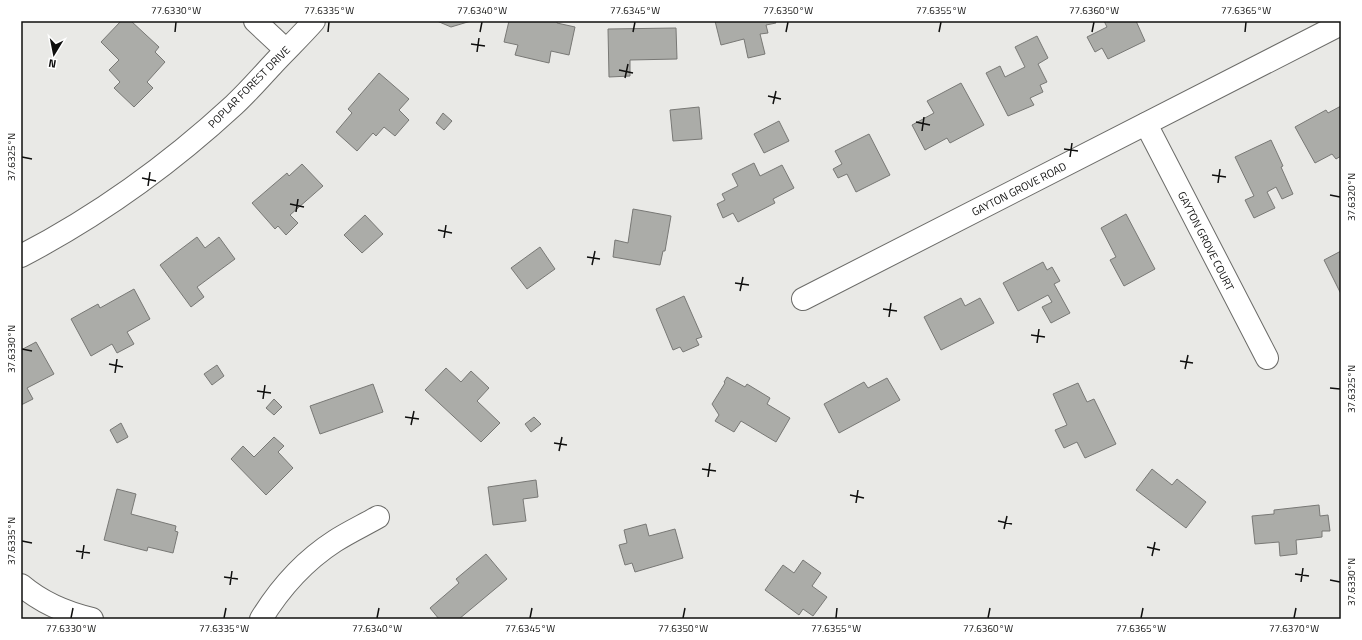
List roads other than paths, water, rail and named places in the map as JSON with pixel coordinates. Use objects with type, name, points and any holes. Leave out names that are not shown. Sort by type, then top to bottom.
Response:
[{"type":"street","points":[[255,21],[286,50]]},
{"type":"street","name":"POPLAR FOREST DRIVE","points":[[21,256],[50,241],[95,213],[162,166],[235,104],[314,21]]},
{"type":"street","name":"GAYTON GROVE ROAD","points":[[803,299],[1341,24]]},
{"type":"street","name":"GAYTON GROVE COURT","points":[[1146,124],[1267,358]]},
{"type":"street","points":[[261,619],[270,604],[306,562],[335,541],[378,517]]},
{"type":"street","points":[[21,585],[57,608],[92,619]]}]
